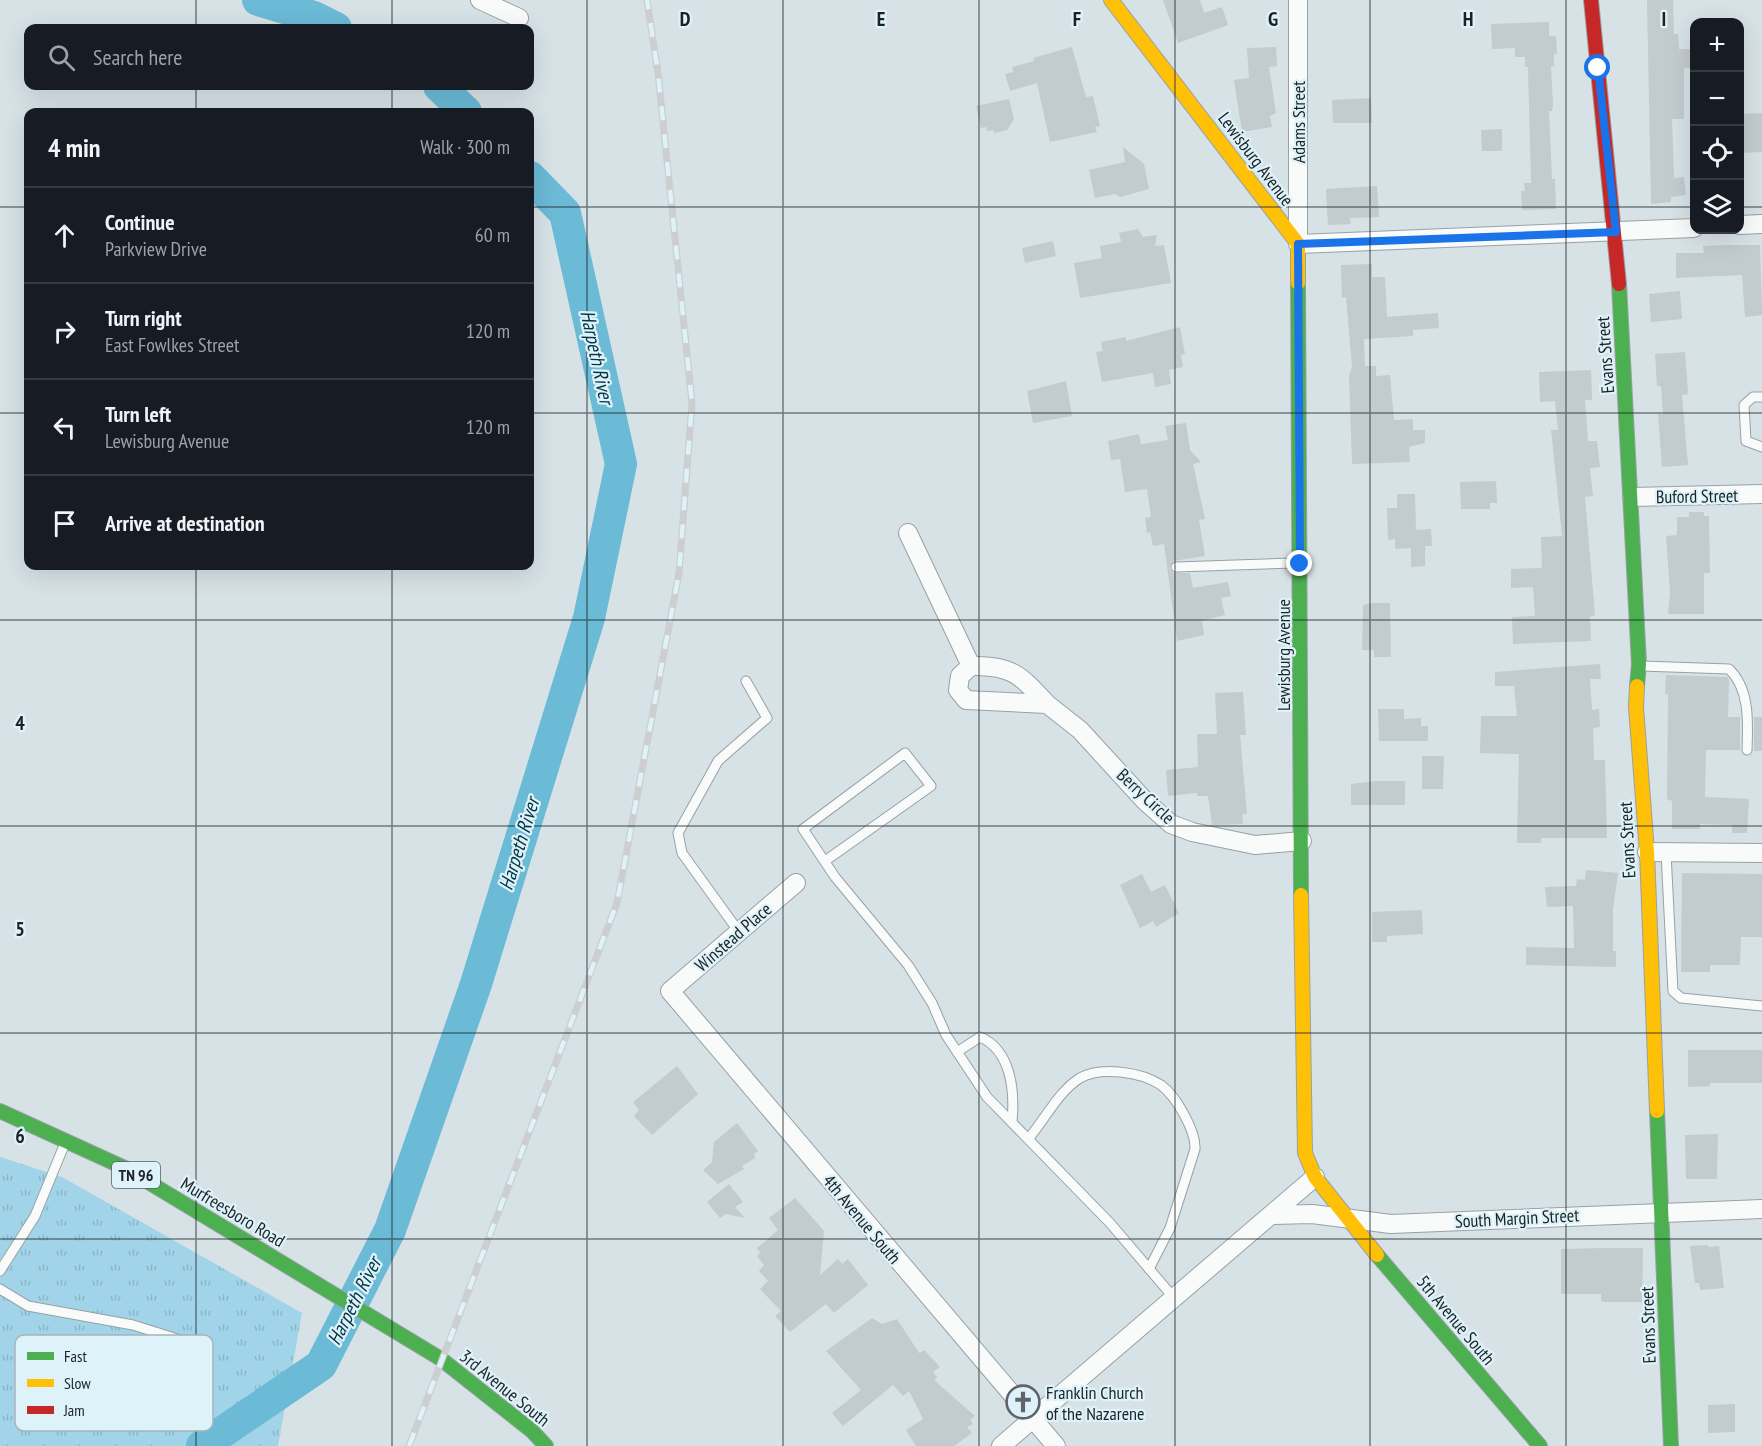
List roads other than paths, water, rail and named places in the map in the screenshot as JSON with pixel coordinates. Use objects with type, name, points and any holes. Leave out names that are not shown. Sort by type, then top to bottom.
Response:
[{"type":"main road","name":"Lewisburg Avenue","points":[[1111,0],[1298,244],[1304,1138],[1305,1153],[1315,1177],[1345,1218]]},
{"type":"main road","name":"Evans Street","points":[[1591,0],[1616,232],[1632,497],[1639,666],[1636,707],[1647,852],[1671,1446]]},
{"type":"main road","name":"Murfreesboro Road","points":[[0,1111],[125,1168],[441,1359]]},
{"type":"main road","name":"5th Avenue South","points":[[1345,1218],[1540,1446]]},
{"type":"main road","name":"3rd Avenue South","points":[[441,1359],[532,1431],[546,1446]]},
{"type":"street","points":[[480,0],[519,18]]},
{"type":"street","name":"Adams Street","points":[[1298,244],[1302,0]]},
{"type":"street","points":[[1744,225],[1762,224]]},
{"type":"street","points":[[1298,244],[1690,228]]},
{"type":"street","name":"Buford Street","points":[[1632,497],[1762,494]]},
{"type":"street","points":[[908,533],[971,666],[960,676],[958,690],[966,700],[1047,704]]},
{"type":"street","name":"Berry Circle","points":[[971,666],[999,665],[1019,677],[1047,704],[1080,730],[1145,801],[1171,824],[1192,832],[1255,845],[1302,841]]},
{"type":"street","points":[[1647,852],[1762,853]]},
{"type":"street","name":"Winstead Place","points":[[670,991],[796,883]]},
{"type":"street","name":"4th Avenue South","points":[[670,991],[1056,1446]]},
{"type":"street","points":[[1001,1446],[1315,1177]]},
{"type":"street","name":"South Margin Street","points":[[1273,1215],[1312,1214],[1391,1224],[1762,1209]]},
{"type":"lane","points":[[1762,397],[1753,397],[1744,405],[1746,441],[1762,447]]},
{"type":"lane","points":[[1176,567],[1300,564]]},
{"type":"lane","points":[[1639,666],[1729,669],[1739,679],[1744,691],[1747,750]]},
{"type":"lane","points":[[739,932],[682,853],[678,833],[718,761],[767,718],[746,681]]},
{"type":"lane","points":[[825,861],[931,786],[904,753],[803,829],[835,877],[908,965],[932,1003],[957,1052],[987,1097],[1110,1223],[1174,1298]]},
{"type":"lane","points":[[1666,853],[1673,991],[1681,998],[1762,1006]]},
{"type":"lane","points":[[957,1052],[980,1037],[989,1041],[1004,1061],[1011,1080],[1014,1100],[1012,1121]]},
{"type":"lane","points":[[1029,1138],[1066,1088],[1091,1073],[1145,1077],[1162,1086],[1190,1125],[1195,1137],[1195,1149],[1170,1228],[1149,1269]]},
{"type":"lane","points":[[0,1271],[34,1216],[66,1141]]},
{"type":"lane","points":[[0,1289],[28,1306],[133,1325],[165,1335]]},
{"type":"waterway","name":"Harpeth River","points":[[258,0],[314,17],[328,24]]},
{"type":"waterway","name":"Harpeth River","points":[[443,90],[462,108]]},
{"type":"waterway","name":"Harpeth River","points":[[202,1446],[321,1365],[390,1230],[476,984],[589,618],[621,464],[565,213],[534,181]]},
{"type":"railway","points":[[409,1446],[617,903],[679,573],[692,403],[658,73],[647,0]]},
{"type":"place","name":"Franklin Church of the Nazarene","points":[[1023,1402]]}]
